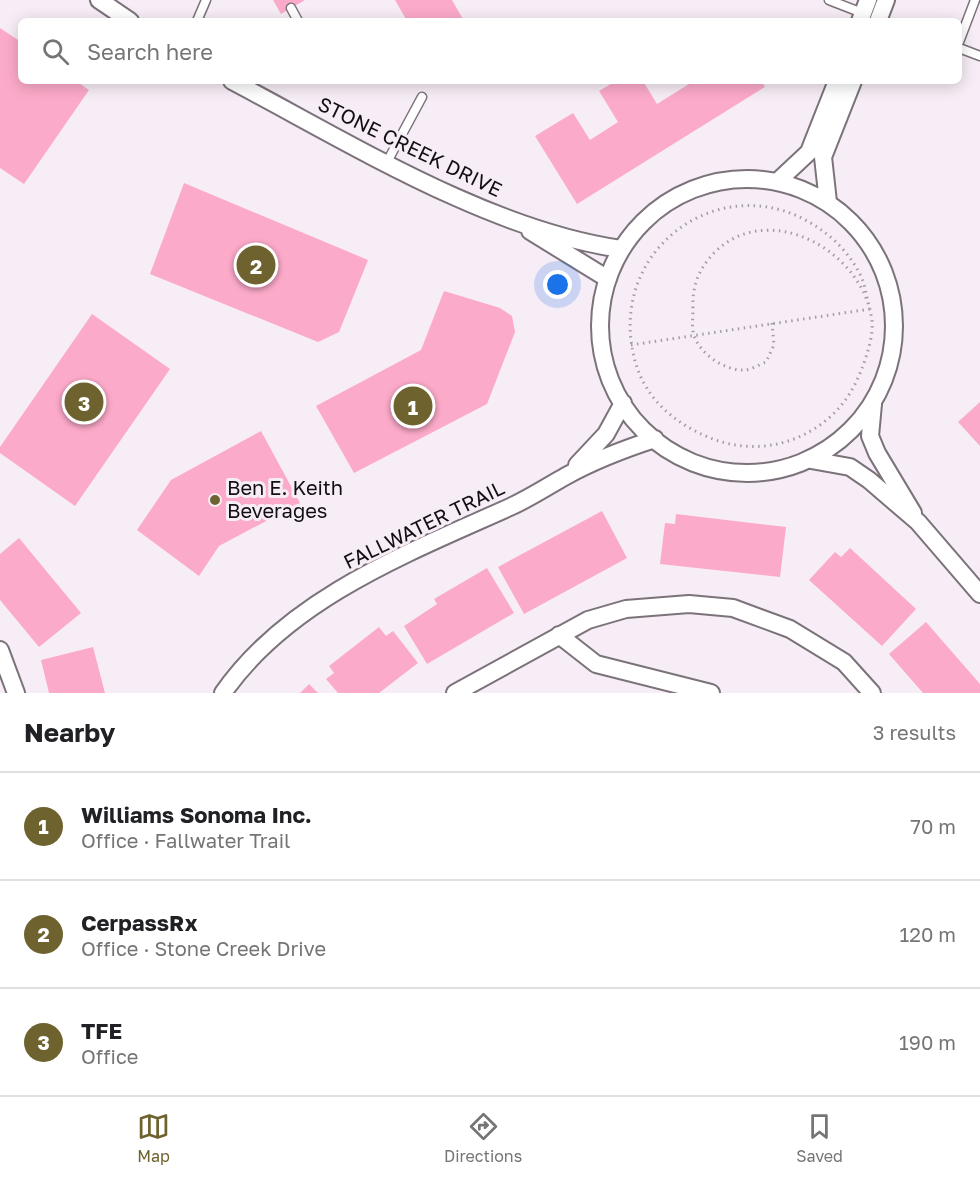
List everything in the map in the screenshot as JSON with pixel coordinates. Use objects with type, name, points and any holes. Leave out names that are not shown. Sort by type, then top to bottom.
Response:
[{"type":"street","points":[[99,0],[126,18]]},
{"type":"street","points":[[872,16],[886,0]]},
{"type":"street","name":"STONE CREEK DRIVE","points":[[238,84],[387,162],[506,217],[608,279]]},
{"type":"street","points":[[778,181],[809,152],[836,84]]},
{"type":"street","points":[[828,202],[823,157],[853,84]]},
{"type":"street","points":[[745,178],[778,181],[804,189],[828,202],[862,232],[885,272],[895,316],[891,362],[873,404],[844,439],[811,460],[774,471],[736,473],[698,465],[664,448],[635,422],[622,403],[604,362],[600,329],[603,296],[612,264],[621,249],[653,212],[681,194],[712,182],[745,178]]},
{"type":"street","name":"STONE CREEK DRIVE","points":[[506,217],[592,245],[621,249]]},
{"type":"street","name":"FALLWATER TRAIL","points":[[568,474],[606,434],[622,403]]},
{"type":"street","points":[[873,404],[870,436],[918,522]]},
{"type":"street","name":"FALLWATER TRAIL","points":[[223,693],[250,661],[296,620],[372,570],[513,506],[568,474],[618,451],[655,439]]},
{"type":"street","points":[[811,460],[850,467],[918,522],[980,594]]},
{"type":"street","points":[[455,693],[588,620],[626,609],[689,604],[733,608],[790,629],[844,662],[872,693]]},
{"type":"street","points":[[559,635],[596,664],[711,693]]},
{"type":"street","points":[[0,650],[16,693]]},
{"type":"lane","points":[[198,18],[206,0]]},
{"type":"lane","points":[[829,0],[872,16]]},
{"type":"lane","points":[[962,34],[975,0]]},
{"type":"lane","points":[[291,8],[296,18]]},
{"type":"lane","points":[[962,49],[980,56]]},
{"type":"lane","points":[[387,162],[422,98]]},
{"type":"path","points":[[748,206],[794,213],[823,231],[848,256],[862,280],[870,309],[873,323],[870,341],[851,394],[840,408],[813,430],[796,439],[759,448],[738,447],[714,440],[675,420],[645,387],[631,345],[630,319],[634,296],[651,255],[687,223],[726,208],[748,206]]},
{"type":"path","points":[[772,323],[774,345],[766,362],[746,370],[726,367],[703,351],[693,335],[694,284],[702,265],[719,248],[740,234],[760,230],[804,236],[842,261],[859,285],[870,309]]},
{"type":"path","points":[[631,345],[870,309]]},
{"type":"building","points":[[273,0],[305,0],[281,14]]},
{"type":"building","points":[[395,0],[452,0],[462,18],[405,18]]},
{"type":"building","points":[[0,28],[18,40],[18,84],[80,84],[89,90],[24,184],[0,168]]},
{"type":"building","points":[[611,84],[645,84],[657,104],[689,84],[763,84],[765,87],[577,204],[535,136],[573,113],[590,140],[618,122],[599,91]]},
{"type":"building","points":[[184,183],[368,260],[339,332],[318,342],[150,274]]},
{"type":"building","points":[[444,291],[500,308],[512,316],[515,332],[487,404],[354,473],[316,406],[421,350]]},
{"type":"building","points":[[92,314],[170,369],[75,506],[0,453],[0,447]]},
{"type":"building","points":[[980,402],[980,446],[958,422]]},
{"type":"building","points":[[261,431],[300,503],[219,546],[199,576],[137,530],[171,480]]},
{"type":"building","points":[[602,511],[627,558],[524,614],[498,567]]},
{"type":"building","points":[[676,514],[786,527],[780,577],[660,564],[665,523],[675,524]]},
{"type":"building","points":[[19,538],[81,613],[39,647],[0,600],[0,554]]},
{"type":"building","points":[[850,548],[916,609],[882,646],[809,580],[835,552],[841,557]]},
{"type":"building","points":[[487,568],[514,613],[427,664],[404,626],[437,604],[434,599]]},
{"type":"building","points":[[926,622],[980,684],[980,693],[923,693],[889,654]]},
{"type":"building","points":[[379,627],[386,636],[393,631],[418,663],[379,693],[338,693],[326,679],[334,673],[329,666]]},
{"type":"building","points":[[93,647],[105,693],[49,693],[41,660]]},
{"type":"building","points":[[309,684],[318,693],[300,693]]},
{"type":"place","name":"CerpassRx","points":[[256,265]]},
{"type":"place","name":"TFE","points":[[84,402]]},
{"type":"place","name":"Williams Sonoma Inc.","points":[[413,406]]},
{"type":"place","name":"Ben E. Keith Beverages","points":[[215,500]]}]
